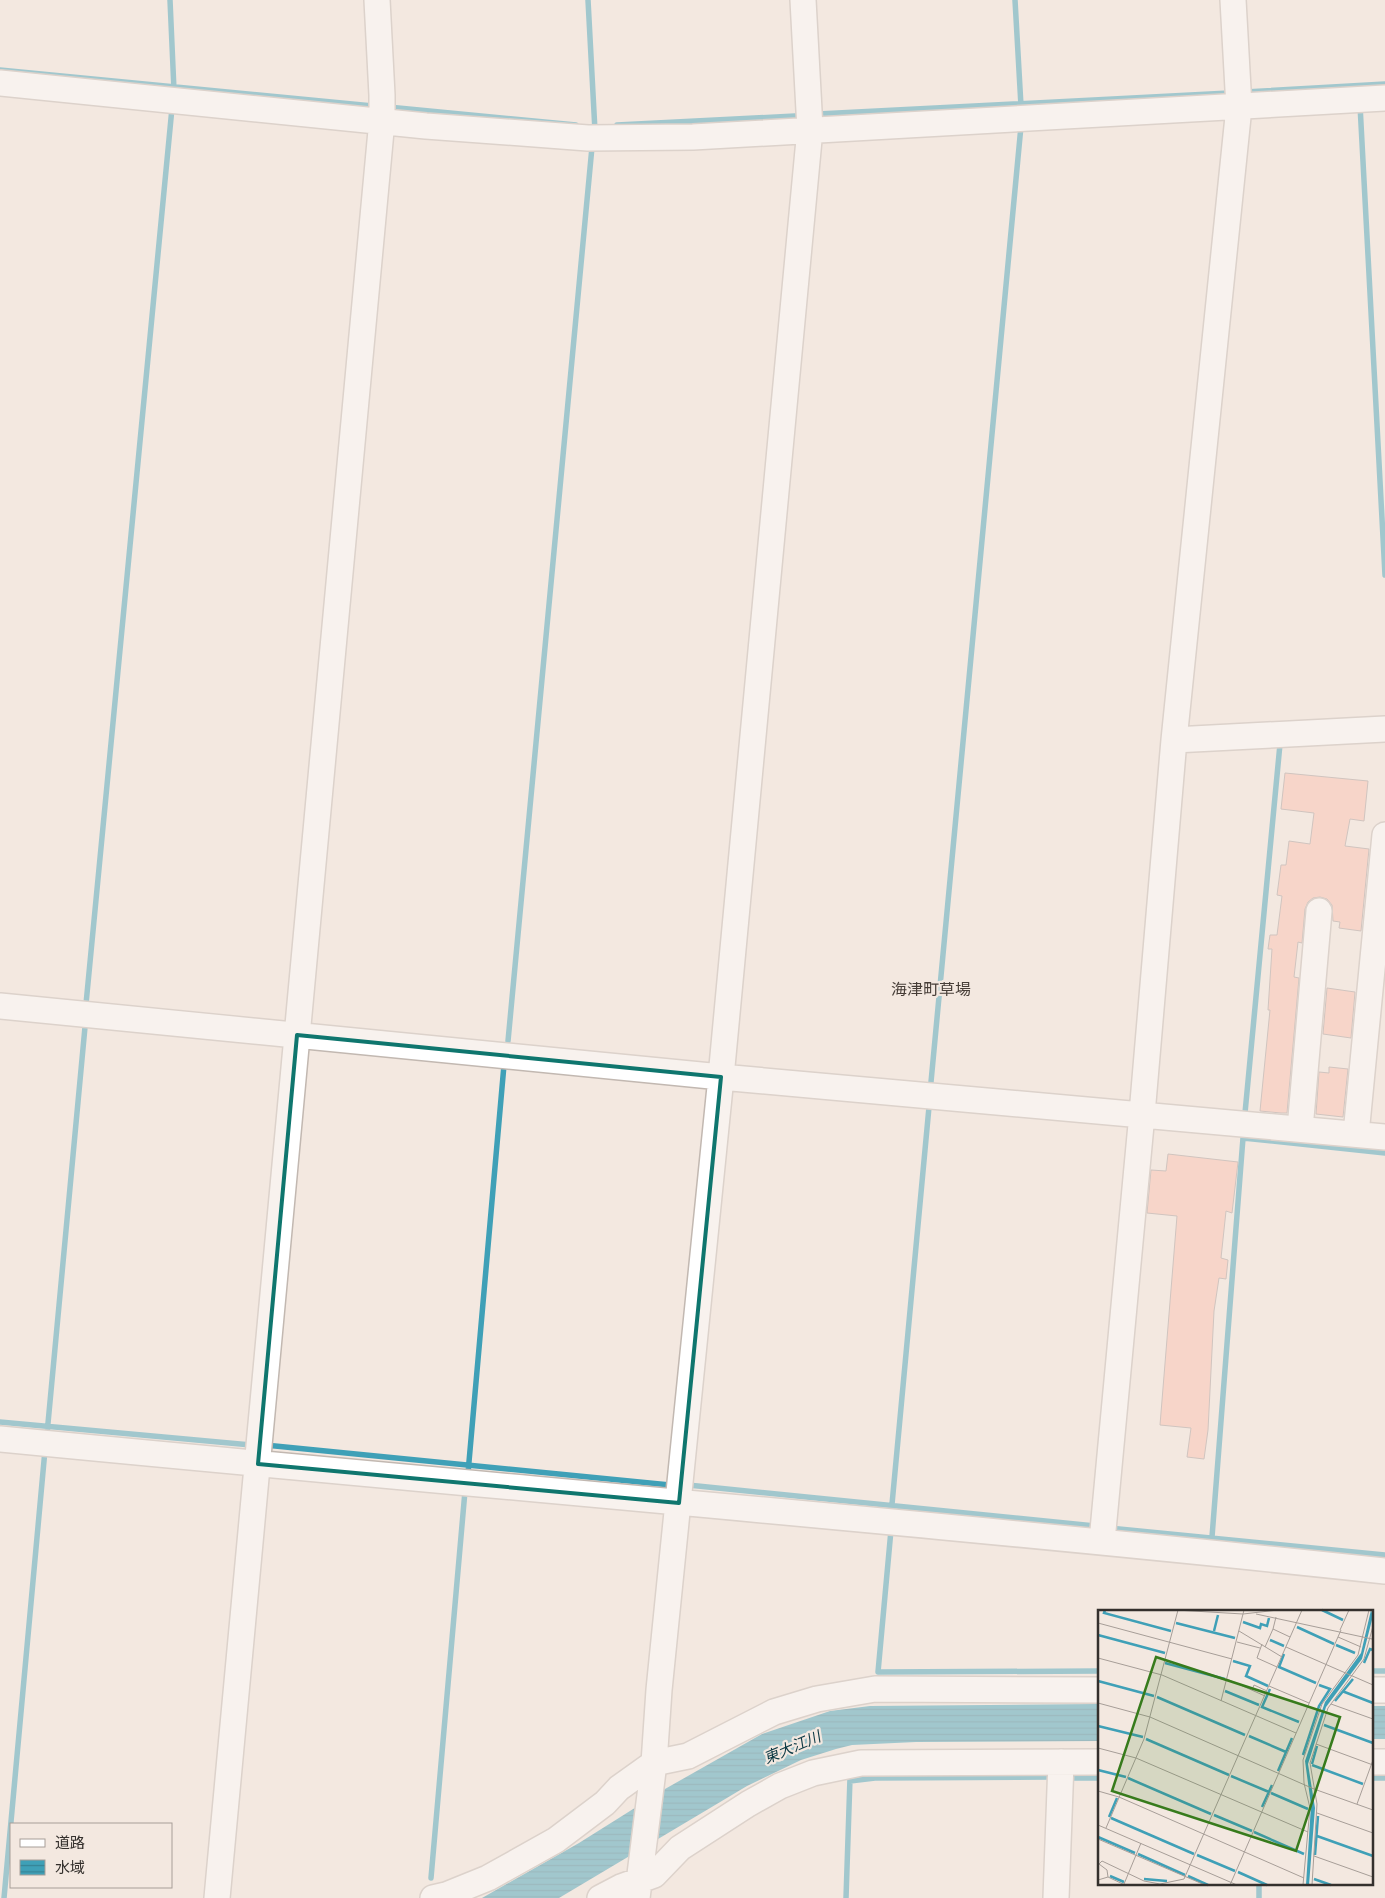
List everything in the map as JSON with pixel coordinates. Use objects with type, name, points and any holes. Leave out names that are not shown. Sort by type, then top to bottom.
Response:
[{"type":"street","points":[[217,1898],[382,120],[377,0]]},
{"type":"street","points":[[638,1882],[652,1771],[721,1077],[810,129],[802,0]]},
{"type":"street","points":[[1102,1540],[1142,1114],[1174,740],[1239,107],[1233,0]]},
{"type":"street","points":[[0,83],[382,120],[426,126],[588,138],[693,137],[1385,98]]},
{"type":"street","points":[[1174,740],[1385,729]]},
{"type":"street","points":[[1356,1134],[1377,994],[1385,835]]},
{"type":"street","points":[[1300,1129],[1319,911]]},
{"type":"street","points":[[0,1006],[721,1077],[1385,1137]]},
{"type":"street","points":[[0,1439],[679,1503],[1102,1540],[1385,1571]]},
{"type":"street","points":[[433,1898],[446,1895],[488,1878],[556,1840],[605,1803],[619,1788],[652,1771],[688,1756],[774,1712],[817,1698],[875,1689],[1098,1690]]},
{"type":"street","points":[[1372,1690],[1385,1690]]},
{"type":"street","points":[[1056,1898],[1061,1762]]},
{"type":"street","points":[[600,1898],[654,1876],[680,1848],[748,1804],[780,1786],[813,1773],[860,1763],[1098,1762]]},
{"type":"street","points":[[1372,1762],[1385,1762]]},
{"type":"highlighted area","points":[[297,1035],[721,1077],[679,1503],[258,1464]]},
{"type":"water","name":"東大江川","points":[[1098,1704],[1098,1741],[916,1742],[852,1745],[836,1749],[801,1760],[747,1786],[559,1898],[482,1898],[579,1843],[665,1789],[762,1734],[830,1711],[870,1706]]},
{"type":"water","points":[[1372,1706],[1385,1706],[1385,1739],[1372,1739]]},
{"type":"building","points":[[1285,773],[1368,781],[1364,821],[1350,819],[1345,846],[1369,849],[1361,931],[1339,928],[1340,922],[1333,921],[1332,905],[1327,899],[1313,898],[1308,902],[1305,909],[1302,943],[1298,942],[1294,977],[1299,978],[1287,1113],[1281,1113],[1260,1111],[1270,1010],[1268,1010],[1272,949],[1268,949],[1270,935],[1277,935],[1282,896],[1277,895],[1281,865],[1286,865],[1289,841],[1310,844],[1314,813],[1281,809]]},
{"type":"building","points":[[1327,988],[1355,992],[1351,1038],[1323,1034]]},
{"type":"building","points":[[1329,1067],[1348,1069],[1343,1117],[1316,1114],[1319,1072],[1329,1073]]},
{"type":"building","points":[[1168,1154],[1238,1162],[1232,1213],[1226,1211],[1221,1258],[1228,1260],[1226,1279],[1219,1278],[1214,1311],[1208,1430],[1204,1459],[1187,1457],[1191,1428],[1160,1425],[1177,1216],[1147,1213],[1151,1170],[1166,1171]]},
{"type":"waterway","points":[[170,0],[174,90]]},
{"type":"waterway","points":[[588,0],[595,131]]},
{"type":"waterway","points":[[1015,0],[1021,106]]},
{"type":"waterway","points":[[0,70],[373,106]]},
{"type":"waterway","points":[[1245,92],[1385,84]]},
{"type":"waterway","points":[[818,114],[1229,93]]},
{"type":"waterway","points":[[1360,105],[1385,575]]},
{"type":"waterway","points":[[388,107],[576,125]]},
{"type":"waterway","points":[[86,1004],[172,108]]},
{"type":"waterway","points":[[617,125],[795,116]]},
{"type":"waterway","points":[[931,1082],[1021,126]]},
{"type":"waterway","points":[[508,1041],[592,147]]},
{"type":"waterway","points":[[1245,1113],[1280,744],[1285,744]]},
{"type":"waterway","points":[[47,1434],[85,1027]]},
{"type":"waterway","points":[[468,1473],[504,1065]]},
{"type":"waterway","points":[[891,1515],[929,1107]]},
{"type":"waterway","points":[[1212,1537],[1243,1138],[1385,1153]]},
{"type":"waterway","points":[[0,1422],[251,1445]]},
{"type":"waterway","points":[[265,1445],[670,1485]]},
{"type":"waterway","points":[[11,1823],[45,1450]]},
{"type":"waterway","points":[[688,1485],[1095,1526]]},
{"type":"waterway","points":[[431,1878],[465,1491]]},
{"type":"waterway","points":[[1109,1528],[1385,1555]]},
{"type":"waterway","points":[[891,1530],[878,1672],[1098,1671]]},
{"type":"waterway","points":[[1372,1671],[1385,1671]]},
{"type":"waterway","points":[[850,1781],[875,1778],[1051,1777]]},
{"type":"waterway","points":[[846,1898],[850,1778]]},
{"type":"waterway","points":[[1069,1778],[1098,1778]]},
{"type":"waterway","points":[[1372,1778],[1385,1778]]},
{"type":"waterway","points":[[4,1898],[10,1832]]},
{"type":"waterway","points":[[1259,1886],[1259,1898]]},
{"type":"district","name":"海津町草場","points":[[931,989]]}]
